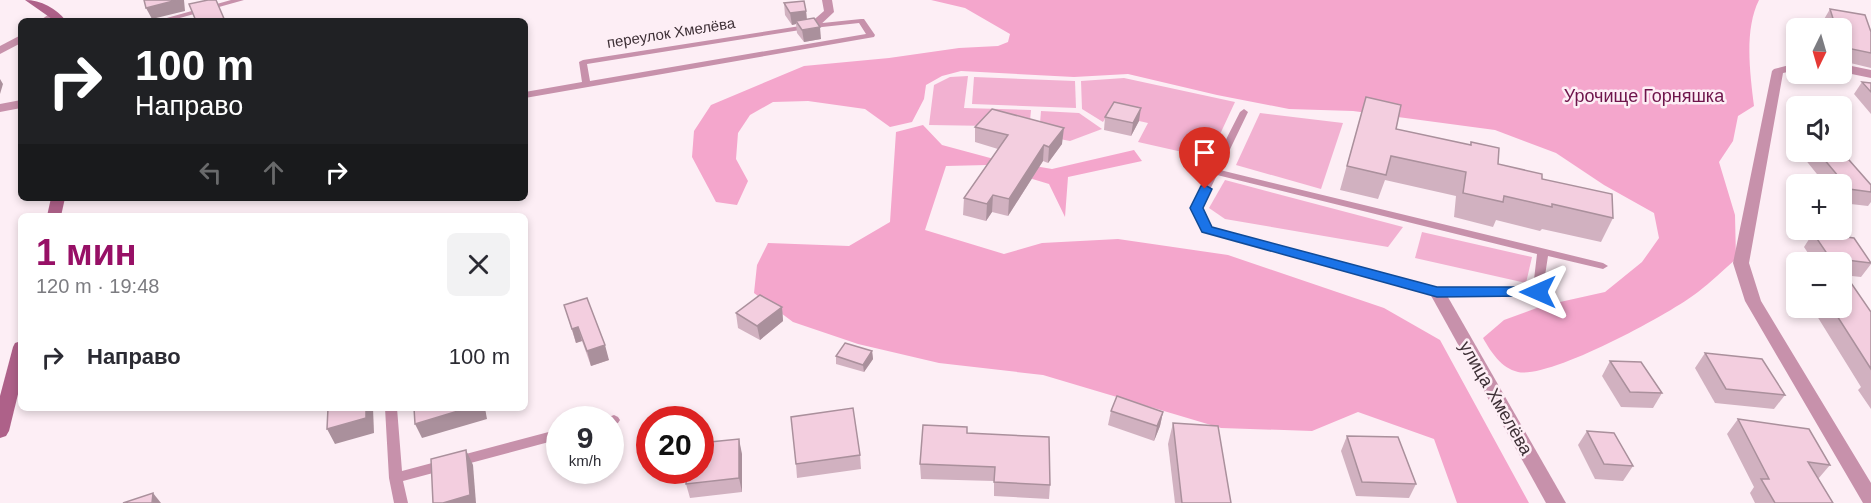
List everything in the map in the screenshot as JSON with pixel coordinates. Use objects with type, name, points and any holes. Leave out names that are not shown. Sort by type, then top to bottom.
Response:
[{"type":"main road","points":[[30,0],[58,17]]},
{"type":"main road","points":[[0,431],[18,359]]},
{"type":"street","points":[[813,26],[829,12],[827,0]]},
{"type":"street","points":[[0,51],[11,41]]},
{"type":"street","points":[[1786,69],[1778,71],[1741,263],[1753,301],[1871,500]]},
{"type":"street","points":[[1852,70],[1871,74]]},
{"type":"street","points":[[0,108],[18,105]]},
{"type":"street","name":"улица Хмелёва","points":[[1437,292],[1556,503]]},
{"type":"lane","points":[[171,18],[240,0]]},
{"type":"lane","points":[[528,94],[871,35],[861,21],[813,26]]},
{"type":"lane","name":"переулок Хмелёва","points":[[586,84],[583,62],[813,26]]},
{"type":"lane","points":[[1244,112],[1196,208],[1206,229],[1437,292],[1538,292],[1543,252]]},
{"type":"lane","points":[[1214,171],[1604,266]]},
{"type":"lane","points":[[391,411],[396,478],[401,503]]},
{"type":"lane","points":[[396,478],[546,438]]},
{"type":"shaded area","points":[[968,76],[964,108],[1031,110],[1029,132],[992,126],[929,125],[934,85],[950,77]]},
{"type":"shaded area","points":[[974,77],[1075,81],[1076,108],[972,104]]},
{"type":"shaded area","points":[[1124,78],[1235,102],[1209,158],[1138,142],[1148,123],[1108,114],[1103,122],[1082,109],[1081,81]]},
{"type":"shaded area","points":[[1041,111],[1079,113],[1102,129],[1070,141],[1039,135]]},
{"type":"shaded area","points":[[1260,113],[1343,123],[1321,189],[1236,165]]},
{"type":"shaded area","points":[[1225,180],[1403,227],[1388,247],[1225,219],[1209,208]]},
{"type":"shaded area","points":[[1422,232],[1532,257],[1526,283],[1415,258]]},
{"type":"green space","name":"Урочище Горняшка","points":[[931,0],[1759,0],[1754,12],[1750,38],[1754,106],[1738,116],[1733,141],[1719,162],[1735,215],[1736,259],[1684,302],[1610,343],[1556,366],[1518,372],[1506,367],[1493,354],[1483,338],[1504,320],[1542,306],[1605,292],[1642,262],[1659,238],[1654,213],[1604,185],[1556,153],[1495,130],[1353,111],[1289,109],[1128,74],[1074,77],[961,71],[942,76],[926,85],[924,99],[912,122],[890,127],[865,109],[808,101],[773,102],[750,115],[738,133],[736,159],[748,181],[737,205],[716,202],[692,157],[694,131],[711,105],[804,66],[889,58],[959,48],[998,46],[1008,42],[1010,34],[965,8]]},
{"type":"green space","points":[[923,125],[942,145],[994,159],[1052,169],[1134,150],[1142,161],[1068,177],[1065,217],[1049,184],[987,165],[946,166],[925,230],[1004,254],[1042,243],[1118,239],[1228,255],[1384,308],[1440,340],[1529,503],[1457,503],[1434,439],[1358,412],[1312,431],[1221,428],[1043,375],[939,363],[858,344],[793,322],[754,293],[757,265],[768,243],[849,246],[890,222],[896,132]]},
{"type":"building","points":[[144,0],[177,0],[146,8]]},
{"type":"building","points":[[216,0],[224,18],[195,18],[189,4]]},
{"type":"building","points":[[804,1],[806,11],[790,13],[784,3]]},
{"type":"building","points":[[1830,9],[1865,15],[1871,32],[1871,53],[1852,49],[1852,18],[1833,18]]},
{"type":"building","points":[[814,18],[820,27],[802,30],[796,21]]},
{"type":"building","points":[[1862,82],[1871,83],[1871,92]]},
{"type":"building","points":[[1366,97],[1401,105],[1396,129],[1471,145],[1471,142],[1499,148],[1498,164],[1542,174],[1542,179],[1612,194],[1613,218],[1504,196],[1503,202],[1463,193],[1466,172],[1391,156],[1386,175],[1347,166]]},
{"type":"building","points":[[1114,102],[1141,108],[1133,123],[1105,117]]},
{"type":"building","points":[[992,109],[1064,128],[1049,147],[1044,145],[1009,199],[993,195],[987,204],[964,198],[1008,135],[975,127]]},
{"type":"building","points":[[1826,162],[1851,162],[1871,185],[1871,192],[1852,189],[1852,174],[1836,174]]},
{"type":"building","points":[[1854,238],[1871,263],[1852,261],[1852,252],[1826,252],[1818,240],[1852,240]]},
{"type":"building","points":[[1852,284],[1871,312],[1871,369],[1838,318],[1852,318]]},
{"type":"building","points":[[760,295],[782,307],[757,326],[736,313]]},
{"type":"building","points":[[587,298],[605,345],[587,351],[578,327],[572,329],[564,305]]},
{"type":"building","points":[[845,343],[872,351],[863,365],[836,356]]},
{"type":"building","points":[[1705,353],[1762,359],[1785,395],[1726,389]]},
{"type":"building","points":[[1610,361],[1641,362],[1662,393],[1630,392]]},
{"type":"building","points":[[1117,396],[1163,412],[1157,426],[1111,411]]},
{"type":"building","points":[[853,408],[860,455],[796,464],[791,417]]},
{"type":"building","points":[[328,411],[366,411],[366,418],[327,429]]},
{"type":"building","points":[[414,411],[458,411],[415,424]]},
{"type":"building","points":[[1738,419],[1809,429],[1830,465],[1808,462],[1833,503],[1775,503],[1761,479],[1769,479]]},
{"type":"building","points":[[1173,423],[1218,426],[1231,503],[1182,503]]},
{"type":"building","points":[[923,425],[967,427],[967,433],[1049,437],[1050,485],[994,482],[995,467],[920,464]]},
{"type":"building","points":[[1587,431],[1614,433],[1633,466],[1604,464]]},
{"type":"building","points":[[1347,436],[1398,437],[1416,484],[1362,482]]},
{"type":"building","points":[[739,439],[739,478],[714,481],[714,442]]},
{"type":"building","points":[[466,450],[470,495],[443,503],[433,503],[431,459]]},
{"type":"building","points":[[153,493],[152,503],[123,503]]},
{"type":"route","points":[[1205,189],[1196,208],[1206,229],[1437,292],[1538,292]]}]
